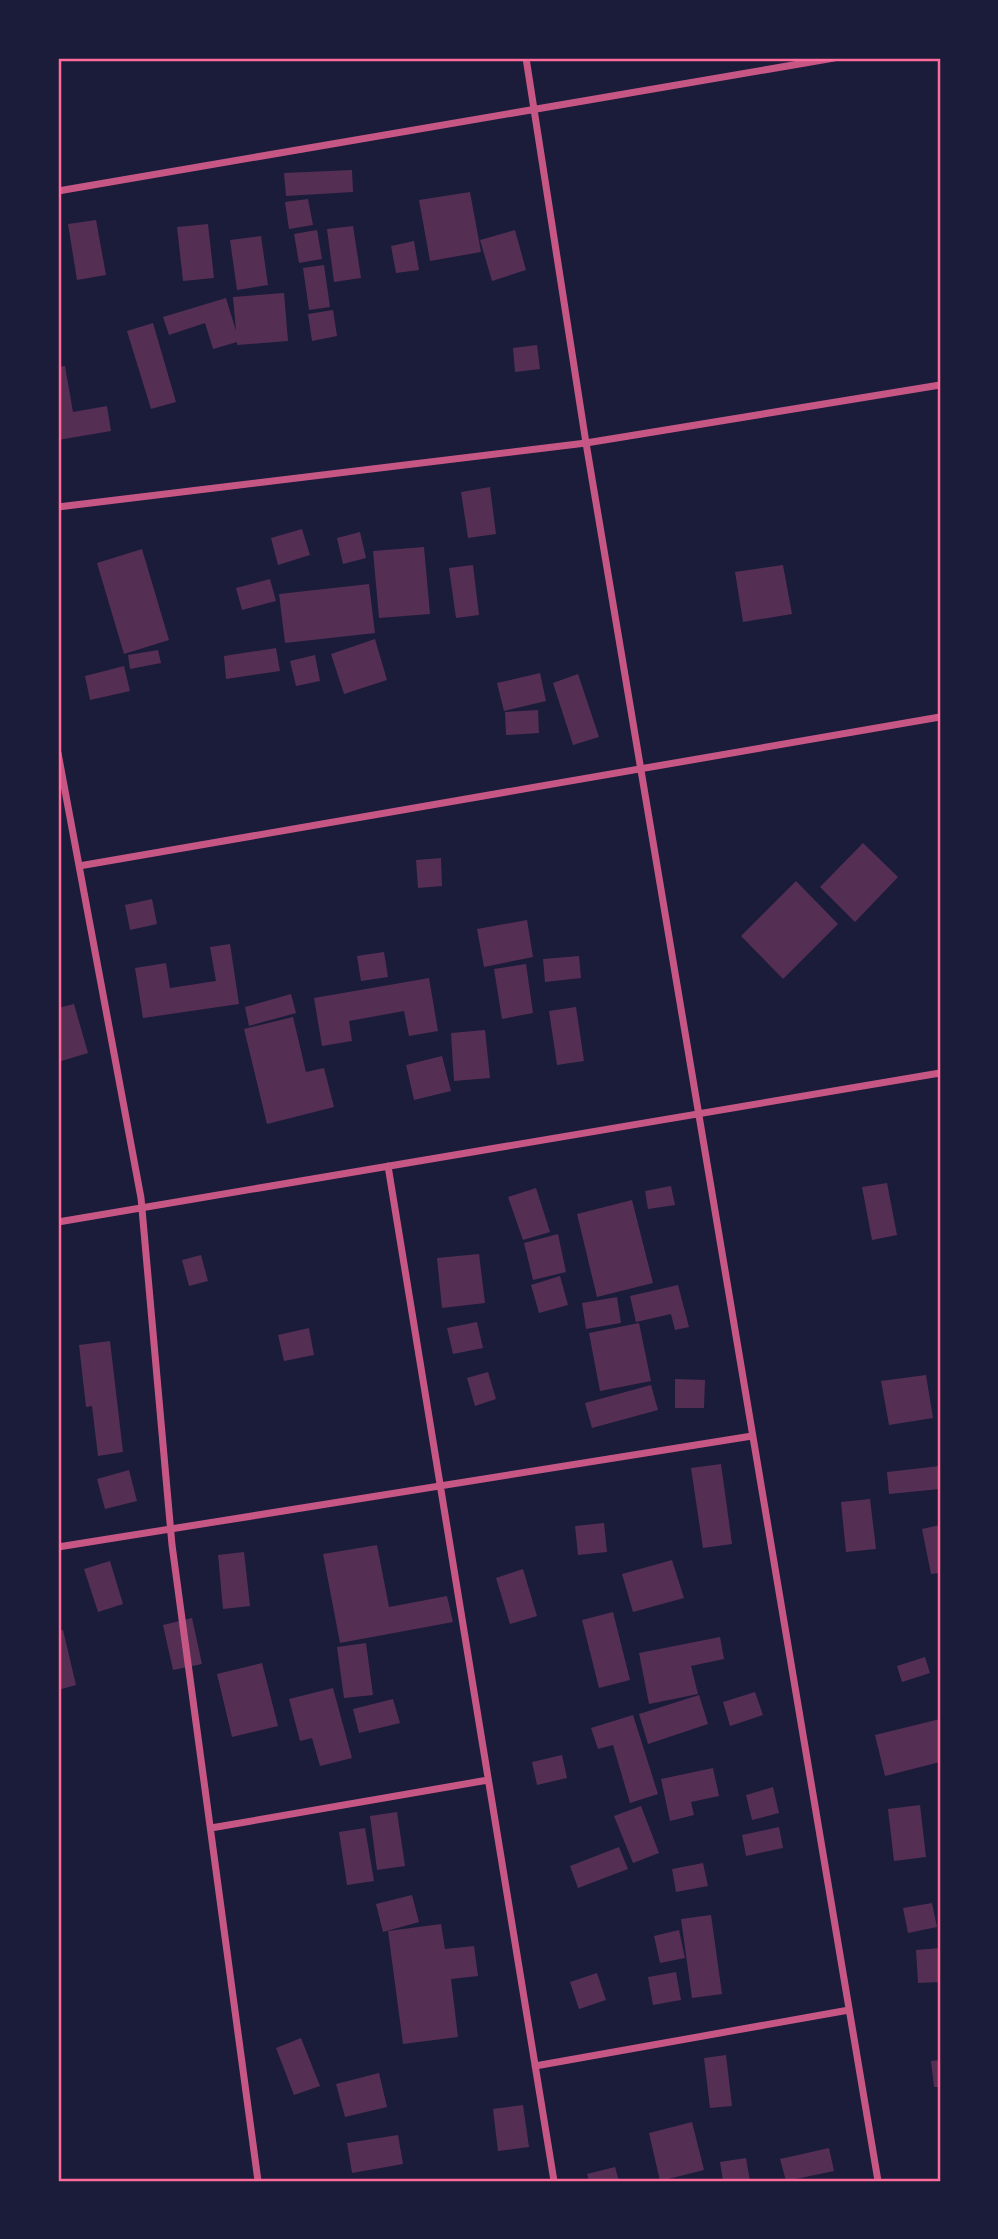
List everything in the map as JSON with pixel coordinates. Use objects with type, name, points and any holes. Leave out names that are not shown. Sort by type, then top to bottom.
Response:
[{"type":"street","points":[[526,58],[640,769],[878,2181]]},
{"type":"street","points":[[58,191],[835,58]]},
{"type":"street","points":[[58,507],[586,443],[940,385]]},
{"type":"street","points":[[79,866],[940,717]]},
{"type":"street","points":[[58,753],[143,1208],[171,1528],[258,2181]]},
{"type":"street","points":[[58,1222],[940,1073]]},
{"type":"street","points":[[388,1166],[554,2181]]},
{"type":"street","points":[[58,1547],[752,1436]]},
{"type":"street","points":[[211,1828],[488,1780]]},
{"type":"street","points":[[535,2066],[849,2010]]},
{"type":"building","points":[[352,170],[353,192],[286,196],[284,173]]},
{"type":"building","points":[[470,192],[481,252],[430,261],[419,200]]},
{"type":"building","points":[[308,199],[313,225],[289,229],[285,202]]},
{"type":"building","points":[[96,220],[106,275],[77,280],[68,224]]},
{"type":"building","points":[[208,224],[214,278],[183,281],[177,227]]},
{"type":"building","points":[[353,226],[361,278],[334,282],[327,229]]},
{"type":"building","points":[[317,230],[322,259],[299,263],[294,234]]},
{"type":"building","points":[[515,230],[526,270],[492,281],[480,240]]},
{"type":"building","points":[[261,236],[268,285],[237,290],[230,240]]},
{"type":"building","points":[[414,241],[419,270],[396,273],[391,246]]},
{"type":"building","points":[[324,265],[330,307],[309,310],[303,268]]},
{"type":"building","points":[[284,293],[288,341],[237,345],[237,342],[213,349],[205,323],[169,335],[163,317],[226,298],[236,331],[233,297]]},
{"type":"building","points":[[333,310],[337,336],[312,341],[308,314]]},
{"type":"building","points":[[153,323],[176,402],[151,409],[127,331]]},
{"type":"building","points":[[537,345],[540,369],[515,372],[513,348]]},
{"type":"building","points":[[65,366],[73,412],[107,406],[111,431],[58,440],[58,367]]},
{"type":"building","points":[[490,487],[496,534],[468,538],[461,492]]},
{"type":"building","points":[[302,529],[310,555],[278,565],[271,538]]},
{"type":"building","points":[[360,532],[366,558],[343,564],[337,538]]},
{"type":"building","points":[[424,547],[430,614],[379,618],[373,551]]},
{"type":"building","points":[[142,549],[169,640],[124,654],[97,563]]},
{"type":"building","points":[[473,565],[479,615],[456,618],[449,568]]},
{"type":"building","points":[[783,565],[792,614],[743,622],[735,572]]},
{"type":"building","points":[[270,579],[276,601],[242,610],[236,588]]},
{"type":"building","points":[[369,584],[375,633],[285,643],[279,594]]},
{"type":"building","points":[[375,639],[387,680],[344,694],[331,654]]},
{"type":"building","points":[[276,648],[280,671],[226,679],[224,656]]},
{"type":"building","points":[[158,650],[161,663],[130,669],[128,655]]},
{"type":"building","points":[[315,655],[320,681],[296,686],[290,661]]},
{"type":"building","points":[[124,666],[130,691],[90,700],[85,676]]},
{"type":"building","points":[[540,673],[546,701],[504,711],[497,683]]},
{"type":"building","points":[[578,674],[599,737],[573,745],[553,683]]},
{"type":"building","points":[[538,710],[539,733],[506,735],[505,712]]},
{"type":"building","points":[[863,843],[898,877],[855,922],[820,887]]},
{"type":"building","points":[[441,858],[442,886],[418,888],[416,860]]},
{"type":"building","points":[[796,881],[838,924],[783,979],[741,936]]},
{"type":"building","points":[[152,899],[157,924],[130,930],[125,905]]},
{"type":"building","points":[[527,920],[533,957],[484,967],[477,929]]},
{"type":"building","points":[[230,944],[239,1004],[143,1018],[135,968],[166,963],[170,988],[216,981],[210,947]]},
{"type":"building","points":[[384,952],[388,977],[361,981],[357,956]]},
{"type":"building","points":[[579,956],[581,978],[545,982],[543,959]]},
{"type":"building","points":[[526,964],[533,1013],[502,1019],[494,969]]},
{"type":"building","points":[[429,978],[438,1031],[409,1036],[404,1011],[349,1021],[352,1041],[322,1046],[314,998]]},
{"type":"building","points":[[291,994],[296,1013],[249,1026],[245,1007]]},
{"type":"building","points":[[74,1004],[88,1053],[58,1062],[58,1008]]},
{"type":"building","points":[[576,1007],[584,1061],[557,1065],[549,1011]]},
{"type":"building","points":[[293,1017],[306,1072],[324,1068],[334,1107],[267,1124],[244,1029]]},
{"type":"building","points":[[485,1030],[490,1078],[454,1081],[451,1033]]},
{"type":"building","points":[[442,1056],[451,1091],[414,1100],[406,1065]]},
{"type":"building","points":[[887,1183],[897,1235],[872,1240],[862,1187]]},
{"type":"building","points":[[671,1186],[675,1205],[648,1209],[645,1191]]},
{"type":"building","points":[[536,1188],[550,1232],[523,1240],[508,1197]]},
{"type":"building","points":[[632,1200],[653,1283],[597,1297],[577,1214]]},
{"type":"building","points":[[558,1234],[566,1272],[533,1280],[524,1243]]},
{"type":"building","points":[[479,1254],[485,1303],[442,1308],[437,1258]]},
{"type":"building","points":[[201,1255],[208,1281],[189,1286],[182,1260]]},
{"type":"building","points":[[560,1276],[568,1305],[539,1313],[531,1285]]},
{"type":"building","points":[[678,1285],[689,1327],[675,1330],[671,1314],[636,1322],[630,1296]]},
{"type":"building","points":[[617,1297],[621,1323],[586,1329],[582,1303]]},
{"type":"building","points":[[477,1322],[483,1348],[453,1354],[447,1328]]},
{"type":"building","points":[[639,1323],[651,1381],[600,1391],[589,1333]]},
{"type":"building","points":[[309,1328],[314,1355],[284,1361],[278,1335]]},
{"type":"building","points":[[110,1341],[123,1452],[98,1456],[92,1406],[86,1407],[79,1345]]},
{"type":"building","points":[[488,1372],[496,1399],[475,1406],[467,1378]]},
{"type":"building","points":[[926,1375],[933,1418],[889,1425],[881,1381]]},
{"type":"building","points":[[675,1379],[705,1380],[704,1408],[675,1408]]},
{"type":"building","points":[[651,1385],[658,1410],[592,1428],[585,1403]]},
{"type":"building","points":[[721,1464],[732,1544],[703,1548],[691,1468]]},
{"type":"building","points":[[940,1466],[940,1489],[889,1494],[887,1472]]},
{"type":"building","points":[[129,1470],[137,1501],[105,1509],[97,1479]]},
{"type":"building","points":[[870,1499],[876,1549],[846,1552],[841,1502]]},
{"type":"building","points":[[604,1523],[607,1552],[578,1555],[575,1526]]},
{"type":"building","points":[[940,1525],[940,1573],[931,1574],[922,1529]]},
{"type":"building","points":[[377,1545],[389,1607],[447,1596],[453,1622],[340,1643],[323,1554]]},
{"type":"building","points":[[244,1552],[250,1606],[223,1609],[218,1555]]},
{"type":"building","points":[[672,1560],[684,1598],[633,1612],[622,1574]]},
{"type":"building","points":[[110,1561],[123,1604],[98,1612],[84,1569]]},
{"type":"building","points":[[523,1569],[537,1616],[510,1624],[496,1578]]},
{"type":"building","points":[[613,1612],[630,1680],[599,1688],[582,1620]]},
{"type":"building","points":[[192,1618],[202,1664],[173,1670],[163,1625]]},
{"type":"building","points":[[63,1630],[76,1685],[58,1690],[58,1631]]},
{"type":"building","points":[[720,1637],[724,1659],[691,1666],[698,1694],[649,1704],[639,1653]]},
{"type":"building","points":[[366,1643],[373,1695],[344,1698],[337,1647]]},
{"type":"building","points":[[925,1657],[930,1673],[902,1682],[897,1666]]},
{"type":"building","points":[[262,1663],[278,1726],[232,1737],[217,1674]]},
{"type":"building","points":[[333,1688],[352,1758],[320,1766],[312,1738],[300,1741],[289,1699]]},
{"type":"building","points":[[755,1692],[763,1715],[730,1726],[723,1702]]},
{"type":"building","points":[[699,1695],[708,1724],[648,1744],[639,1714]]},
{"type":"building","points":[[393,1699],[400,1723],[359,1733],[353,1709]]},
{"type":"building","points":[[633,1715],[658,1794],[630,1803],[613,1745],[598,1749],[591,1728]]},
{"type":"building","points":[[940,1719],[940,1762],[885,1776],[875,1735]]},
{"type":"building","points":[[562,1755],[567,1778],[537,1785],[532,1762]]},
{"type":"building","points":[[713,1768],[719,1796],[691,1802],[694,1815],[670,1821],[661,1779]]},
{"type":"building","points":[[773,1787],[779,1813],[752,1820],[746,1795]]},
{"type":"building","points":[[920,1805],[926,1857],[894,1861],[888,1809]]},
{"type":"building","points":[[641,1806],[659,1853],[633,1863],[614,1816]]},
{"type":"building","points":[[397,1812],[405,1866],[377,1870],[370,1816]]},
{"type":"building","points":[[779,1827],[783,1848],[746,1856],[742,1835]]},
{"type":"building","points":[[365,1828],[374,1881],[347,1885],[339,1832]]},
{"type":"building","points":[[619,1847],[628,1869],[578,1888],[570,1866]]},
{"type":"building","points":[[703,1863],[708,1886],[676,1892],[672,1869]]},
{"type":"building","points":[[412,1895],[419,1922],[383,1932],[376,1904]]},
{"type":"building","points":[[932,1903],[937,1927],[908,1933],[903,1908]]},
{"type":"building","points":[[711,1915],[722,1994],[692,1998],[681,1919]]},
{"type":"building","points":[[441,1924],[445,1949],[474,1946],[478,1976],[451,1979],[458,2037],[403,2044],[388,1931]]},
{"type":"building","points":[[679,1930],[685,1958],[660,1963],[654,1936]]},
{"type":"building","points":[[940,1948],[940,1982],[918,1983],[916,1950]]},
{"type":"building","points":[[676,1972],[681,2000],[653,2005],[648,1977]]},
{"type":"building","points":[[597,1973],[606,2000],[579,2009],[570,1982]]},
{"type":"building","points":[[301,2038],[320,2086],[294,2095],[276,2048]]},
{"type":"building","points":[[726,2055],[732,2106],[710,2108],[704,2058]]},
{"type":"building","points":[[940,2060],[940,2087],[934,2087],[931,2061]]},
{"type":"building","points":[[379,2073],[387,2107],[345,2117],[336,2084]]},
{"type":"building","points":[[523,2105],[529,2147],[498,2151],[493,2109]]},
{"type":"building","points":[[692,2122],[704,2170],[660,2181],[649,2133]]},
{"type":"building","points":[[398,2135],[403,2164],[352,2173],[347,2143]]},
{"type":"building","points":[[829,2148],[834,2171],[786,2181],[780,2159]]},
{"type":"building","points":[[746,2158],[750,2181],[723,2181],[720,2162]]},
{"type":"building","points":[[615,2167],[619,2181],[589,2181],[587,2174]]}]
